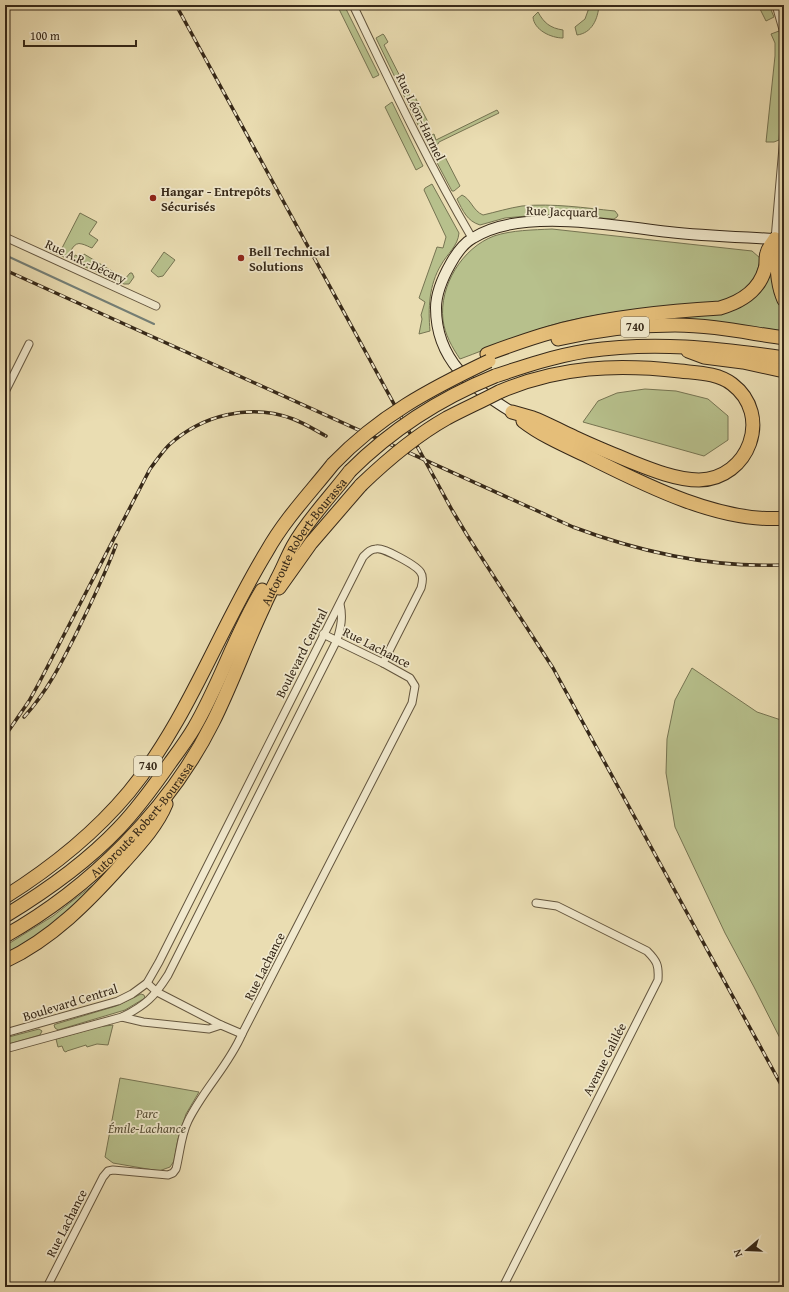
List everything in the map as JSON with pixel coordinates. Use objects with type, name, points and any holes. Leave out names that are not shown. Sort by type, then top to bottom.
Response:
[{"type":"highway","points":[[779,240],[778,254],[781,276],[779,288],[784,300]]},
{"type":"highway","points":[[488,358],[536,337],[594,322],[632,316],[720,308],[731,305],[747,296],[761,281],[766,267],[767,253],[779,240]]},
{"type":"highway","name":"Autoroute Robert-Bourassa","points":[[5,897],[46,868],[92,832],[129,791],[168,736],[241,596],[284,523],[333,464],[367,431],[422,394],[488,358],[540,343],[638,326],[676,325],[709,327],[784,338]]},
{"type":"highway","name":"Autoroute Robert-Bourassa","points":[[5,936],[49,908],[90,877],[134,833],[170,793],[193,759],[213,722],[264,604],[288,555],[313,516],[350,471],[374,448],[417,417],[457,394],[495,376],[531,364],[586,351],[641,346],[673,346],[732,350],[784,358]]},
{"type":"highway","points":[[673,346],[704,357],[743,362],[784,371]]},
{"type":"highway","points":[[264,604],[284,581],[310,544],[361,485],[394,455],[429,429],[465,408],[515,385],[545,376],[591,368],[638,367],[707,374],[720,377],[732,383],[740,391],[751,412],[753,434],[749,448],[740,462],[729,471],[714,478],[699,480],[683,478],[650,469],[609,453],[533,418],[512,412]]},
{"type":"highway","points":[[512,412],[530,427],[558,442],[628,477],[656,489],[689,501],[745,517],[784,518]]},
{"type":"highway","points":[[5,916],[45,892],[79,865],[106,840],[149,793],[193,729],[208,701],[249,613],[262,591],[288,555]]},
{"type":"highway","points":[[166,768],[215,667],[241,596]]},
{"type":"highway","points":[[5,961],[34,945],[58,927],[98,891],[132,853],[160,816],[170,793]]},
{"type":"main road","name":"Rue Jacquard","points":[[512,412],[492,400],[465,378],[451,360],[440,336],[436,319],[436,304],[445,272],[464,245],[472,238],[506,224],[532,221],[554,221],[681,233],[779,240]]},
{"type":"street","name":"Rue Léon-Harmel","points":[[352,5],[446,195],[472,238]]},
{"type":"street","points":[[776,5],[784,33]]},
{"type":"street","points":[[779,240],[784,136]]},
{"type":"street","name":"Rue A.R.-Décary","points":[[5,237],[156,306]]},
{"type":"street","points":[[5,392],[29,344]]},
{"type":"street","points":[[340,604],[363,557],[375,548],[382,549],[417,568],[422,574],[423,581],[421,588],[383,663]]},
{"type":"street","name":"Boulevard Central","points":[[5,1034],[118,1001],[132,994],[147,983],[159,962],[323,634],[340,604]]},
{"type":"street","name":"Boulevard Central","points":[[5,1049],[122,1017],[150,1000],[157,992],[168,975],[337,640],[341,628],[342,614],[340,604]]},
{"type":"street","name":"Rue Lachance","points":[[47,1287],[103,1176],[113,1170],[168,1175],[173,1173],[176,1169],[183,1136],[188,1122],[200,1100],[236,1048],[412,703],[415,686],[410,678],[383,663],[323,634]]},
{"type":"street","points":[[236,808],[249,814]]},
{"type":"street","name":"Avenue Galilée","points":[[503,1287],[658,980],[658,967],[653,957],[647,951],[557,906],[536,903]]},
{"type":"street","points":[[147,983],[157,992],[221,1025],[242,1034]]},
{"type":"street","points":[[122,1017],[143,1022],[209,1029],[221,1025]]},
{"type":"street","points":[[46,1022],[50,1036]]},
{"type":"green space","points":[[337,5],[344,5],[379,75],[373,78]]},
{"type":"green space","points":[[590,5],[599,5],[596,20],[587,31],[577,35],[575,27],[585,19]]},
{"type":"green space","points":[[758,5],[769,5],[774,17],[766,21]]},
{"type":"green space","points":[[538,12],[548,24],[554,28],[563,30],[563,38],[548,35],[536,26],[533,17]]},
{"type":"green space","points":[[779,31],[784,56],[784,70],[779,140],[774,142],[766,142],[775,56],[775,43],[771,34]]},
{"type":"green space","points":[[383,34],[388,42],[384,45],[411,98],[415,97],[429,124],[420,129],[376,38]]},
{"type":"green space","points":[[392,102],[423,166],[416,170],[385,107]]},
{"type":"green space","points":[[497,110],[499,113],[439,142],[431,148],[429,147],[425,138],[434,134],[436,140]]},
{"type":"green space","points":[[441,155],[444,155],[460,186],[454,191],[452,191],[435,159]]},
{"type":"green space","points":[[432,184],[459,233],[457,242],[443,261],[434,281],[429,305],[430,331],[419,334],[422,319],[421,315],[425,302],[419,298],[437,247],[443,248],[446,237],[424,190]]},
{"type":"green space","points":[[462,195],[468,199],[477,211],[483,215],[522,206],[545,205],[615,211],[618,215],[614,219],[561,215],[538,215],[505,218],[480,225],[472,221],[463,211],[457,199]]},
{"type":"green space","points":[[80,213],[97,222],[89,234],[98,240],[92,248],[82,244],[76,244],[66,258],[50,251],[51,246],[61,250]]},
{"type":"green space","points":[[552,229],[752,251],[760,258],[757,273],[746,290],[736,297],[728,300],[634,310],[563,322],[511,339],[460,359],[449,341],[443,320],[445,294],[455,270],[472,249],[494,236],[515,231]]},
{"type":"green space","points":[[164,252],[175,260],[163,276],[158,277],[151,271]]},
{"type":"green space","points":[[84,254],[125,279],[130,273],[132,273],[134,277],[129,284],[124,284],[72,261],[75,255],[82,258]]},
{"type":"green space","points":[[770,274],[773,274],[781,304],[784,309],[784,332],[662,319],[725,311]]},
{"type":"green space","points":[[645,389],[676,391],[708,399],[728,416],[728,440],[704,456],[583,422],[598,401],[617,393]]},
{"type":"green space","points":[[692,668],[757,712],[784,721],[784,1046],[725,933],[675,827],[666,773],[667,739],[675,700]]},
{"type":"green space","points":[[93,885],[96,888],[60,921],[5,957],[5,946],[53,916]]},
{"type":"green space","points":[[141,994],[144,995],[145,998],[125,1010],[58,1030],[55,1028],[54,1025],[56,1024],[116,1006]]},
{"type":"green space","points":[[113,1025],[108,1045],[97,1044],[87,1047],[86,1045],[66,1052],[62,1046],[58,1047],[56,1039],[98,1027]]},
{"type":"green space","points":[[39,1029],[42,1031],[40,1035],[5,1045],[5,1038]]},
{"type":"green space","name":"Parc Émile-Lachance","points":[[120,1078],[199,1092],[186,1114],[178,1139],[174,1161],[170,1167],[159,1171],[113,1163],[105,1157]]},
{"type":"waterway","points":[[5,255],[154,324]]},
{"type":"railway","points":[[176,5],[452,510],[553,668],[784,1090]]},
{"type":"railway","points":[[5,270],[573,527],[650,551],[703,561],[730,564],[784,565]]},
{"type":"railway","points":[[5,736],[29,701],[39,683],[150,469],[169,445],[196,426],[211,419],[244,412],[277,414],[293,419],[326,436]]},
{"type":"railway","points":[[24,717],[47,687],[66,654],[98,589],[116,545]]},
{"type":"place","name":"Hangar - Entrepôts Sécurisés","points":[[153,198]]},
{"type":"place","name":"Bell Technical Solutions","points":[[241,258]]}]
